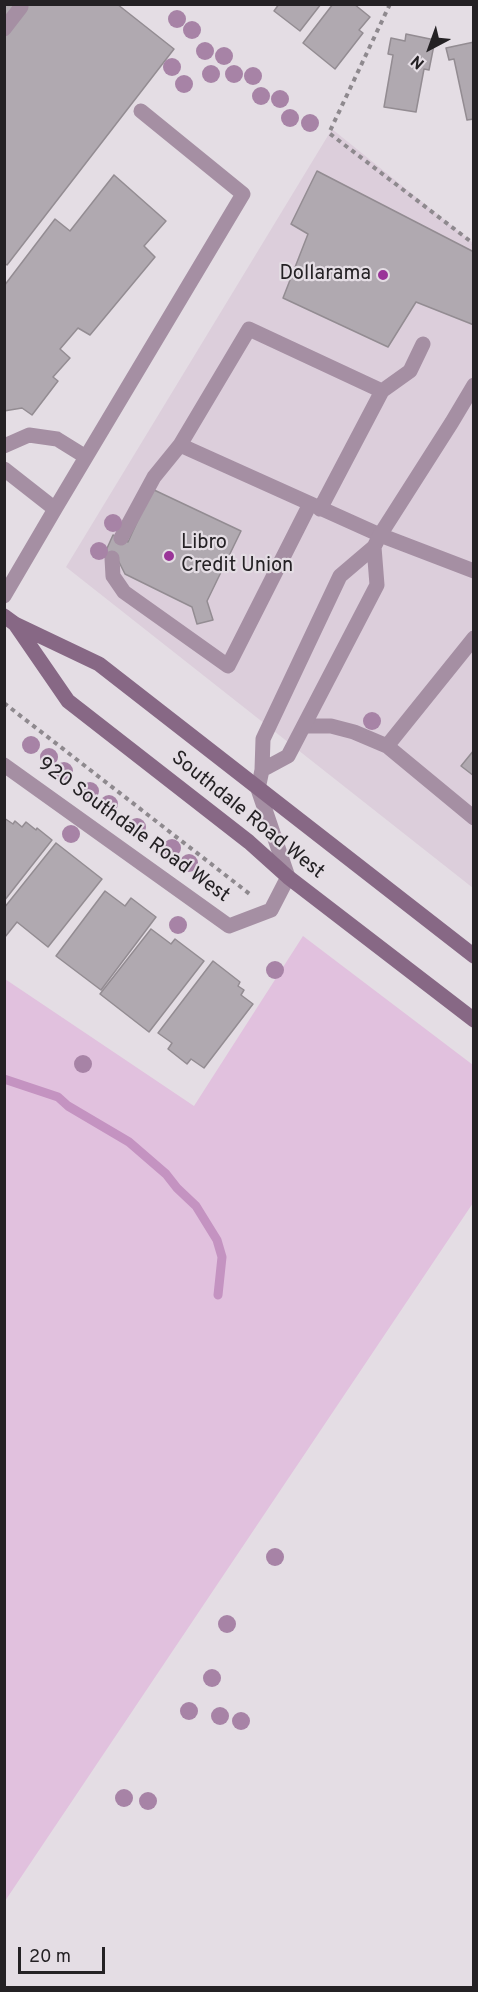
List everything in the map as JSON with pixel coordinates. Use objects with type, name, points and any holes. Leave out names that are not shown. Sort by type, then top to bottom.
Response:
[{"type":"main road","name":"Southdale Road West","points":[[10,620],[99,664],[474,956]]},
{"type":"main road","name":"Southdale Road West","points":[[10,620],[68,701],[249,842],[288,877],[474,1020]]},
{"type":"street","points":[[4,28],[21,7]]},
{"type":"street","points":[[4,596],[243,194],[141,111]]},
{"type":"street","points":[[121,538],[154,477],[180,445],[249,329],[382,392]]},
{"type":"street","points":[[112,558],[113,576],[124,592],[228,666],[315,506],[382,392],[410,371],[423,344]]},
{"type":"street","points":[[271,910],[288,877],[258,789],[262,770],[263,739],[340,576],[377,541],[474,385]]},
{"type":"street","points":[[4,446],[29,435],[57,439],[86,457]]},
{"type":"street","points":[[180,445],[315,506],[377,541],[474,571]]},
{"type":"street","points":[[4,469],[55,509]]},
{"type":"street","points":[[262,770],[288,756],[377,585],[377,541]]},
{"type":"street","points":[[387,746],[474,638]]},
{"type":"street","points":[[304,726],[331,726],[354,732],[387,746],[474,818]]},
{"type":"street","name":"920 Southdale Road West","points":[[4,765],[229,926],[271,910]]},
{"type":"path","points":[[390,4],[329,133],[474,244]]},
{"type":"path","points":[[4,703],[271,910]]},
{"type":"shaded area","points":[[332,129],[473,243],[473,888],[66,567]]},
{"type":"shaded area","points":[[303,936],[473,1065],[473,1203],[5,1901],[5,979],[194,1106]]},
{"type":"building","points":[[4,4],[117,4],[174,49],[7,265],[4,263]]},
{"type":"building","points":[[279,4],[321,4],[300,31],[274,11]]},
{"type":"building","points":[[333,4],[354,4],[370,17],[359,30],[363,33],[335,69],[303,43]]},
{"type":"building","points":[[406,34],[435,40],[429,70],[424,69],[416,112],[384,107],[393,55],[388,54],[391,38],[405,41]]},
{"type":"building","points":[[474,42],[474,119],[467,120],[454,59],[449,60],[446,48]]},
{"type":"building","name":"Dollarama","points":[[317,171],[474,252],[474,325],[416,302],[388,347],[283,298],[308,234],[291,224]]},
{"type":"building","points":[[114,175],[166,221],[144,246],[155,257],[90,335],[78,328],[60,349],[70,358],[53,377],[58,381],[32,415],[22,408],[4,411],[4,286],[55,219],[70,231]]},
{"type":"building","name":"Libro Credit Union","points":[[152,489],[241,531],[207,601],[213,620],[197,624],[192,607],[125,574],[119,562],[104,555],[113,535],[128,542]]},
{"type":"building","points":[[474,750],[474,776],[461,766]]},
{"type":"building","points":[[4,818],[13,824],[15,821],[22,827],[26,822],[52,840],[4,901]]},
{"type":"building","points":[[56,843],[102,879],[48,947],[17,922],[5,937],[4,908]]},
{"type":"building","points":[[105,891],[125,906],[131,898],[156,917],[101,990],[56,956]]},
{"type":"building","points":[[151,929],[171,944],[175,939],[204,961],[149,1032],[100,994]]},
{"type":"building","points":[[213,961],[240,982],[238,986],[244,990],[241,995],[253,1004],[204,1068],[191,1059],[187,1064],[168,1049],[172,1043],[158,1033]]},
{"type":"waterway","points":[[4,1079],[58,1097],[68,1106],[129,1142],[166,1174],[196,1206],[217,1240],[222,1257],[218,1295]]},
{"type":"place","name":"Dollarama","points":[[383,275]]},
{"type":"place","name":"Libro Credit Union","points":[[169,556]]}]
